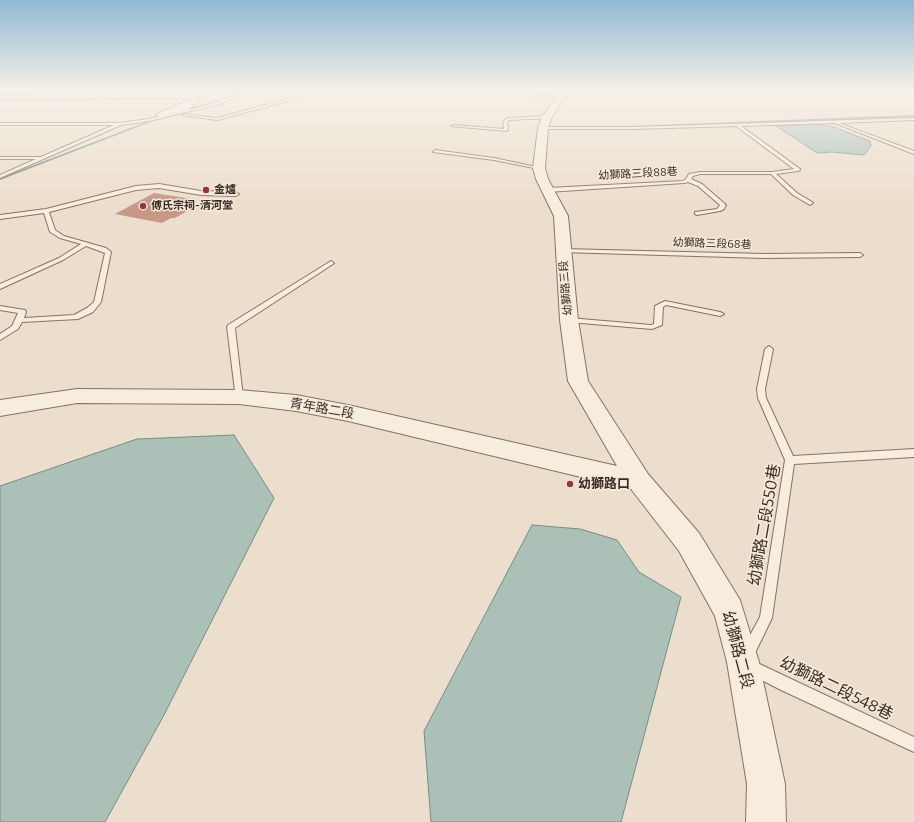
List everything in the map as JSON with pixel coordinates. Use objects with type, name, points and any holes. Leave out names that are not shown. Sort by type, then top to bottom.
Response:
[{"type":"street","name":"幼獅路三段","points":[[544,128],[539,168],[542,179],[561,216],[569,320],[578,381],[638,481]]},
{"type":"street","name":"青年路二段","points":[[0,408],[77,396],[239,398],[296,403],[348,413],[638,481]]},
{"type":"street","name":"幼獅路二段","points":[[638,481],[689,542],[729,611],[743,662],[766,784],[766,822]]},
{"type":"lane","points":[[0,178],[110,128]]},
{"type":"lane","points":[[484,128],[506,130],[506,128]]},
{"type":"lane","points":[[742,128],[798,170],[772,173]]},
{"type":"lane","points":[[851,128],[914,153]]},
{"type":"lane","points":[[435,151],[494,159],[539,168]]},
{"type":"lane","points":[[0,158],[43,158]]},
{"type":"lane","points":[[772,173],[795,194],[810,204]]},
{"type":"lane","name":"幼獅路三段88巷","points":[[548,190],[684,182],[688,180],[691,175],[700,174],[772,173]]},
{"type":"lane","points":[[688,180],[700,185],[723,205],[722,208],[718,210],[698,213]]},
{"type":"lane","points":[[0,217],[46,211],[136,188],[159,186],[200,192],[236,194]]},
{"type":"lane","points":[[19,320],[75,317],[90,310],[97,302],[108,252],[104,249],[84,245],[62,237],[52,231],[46,211]]},
{"type":"lane","points":[[0,287],[60,259],[84,245]]},
{"type":"lane","name":"幼獅路三段68巷","points":[[563,251],[764,256],[860,255]]},
{"type":"lane","points":[[239,398],[231,327],[331,263]]},
{"type":"lane","points":[[569,320],[652,327],[658,325],[659,306],[665,303],[720,314]]},
{"type":"lane","points":[[0,308],[22,312],[15,327],[0,338]]},
{"type":"lane","points":[[769,349],[761,389],[762,398],[790,460]]},
{"type":"lane","name":"幼獅路二段550巷","points":[[743,662],[766,618],[790,460],[914,453]]},
{"type":"lane","name":"幼獅路二段548巷","points":[[743,662],[786,685],[914,745]]},
{"type":"shaded area","points":[[780,128],[837,128],[870,141],[871,146],[864,155],[832,152],[817,153]]},
{"type":"shaded area","points":[[234,435],[274,498],[164,715],[105,822],[0,822],[0,486],[137,439]]},
{"type":"shaded area","points":[[532,525],[580,529],[617,540],[639,572],[681,597],[621,822],[431,822],[424,731]]},
{"type":"building","name":"傅氏宗祠-清河堂","points":[[154,193],[192,199],[185,203],[198,205],[175,218],[171,218],[162,223],[115,214]]},
{"type":"waterway","points":[[0,179],[133,128]]},
{"type":"place","name":"金爐","points":[[206,190]]},
{"type":"place","name":"傅氏宗祠-清河堂","points":[[143,206]]},
{"type":"place","name":"幼獅路口","points":[[570,484]]}]
